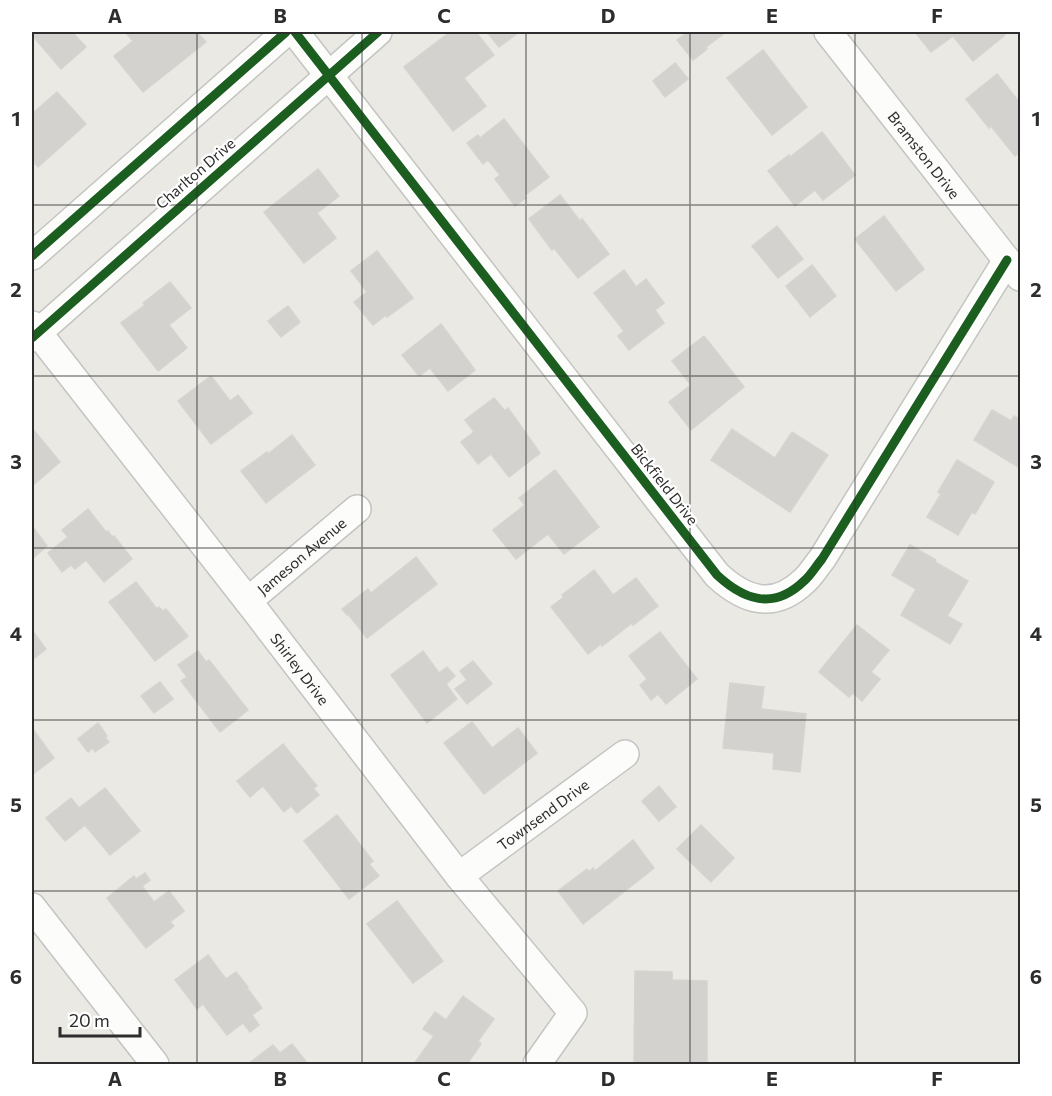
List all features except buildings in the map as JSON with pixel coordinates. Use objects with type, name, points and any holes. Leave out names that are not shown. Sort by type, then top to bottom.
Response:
[{"type":"street","points":[[32,256],[286,32]]},
{"type":"street","name":"Bickfield Drive","points":[[295,32],[717,575],[730,587],[745,596],[763,600],[779,597],[793,591],[811,573],[1014,269]]},
{"type":"street","name":"Charlton Drive","points":[[34,332],[378,32]]},
{"type":"street","name":"Bramston Drive","points":[[828,32],[1014,269]]},
{"type":"street","name":"Shirley Drive","points":[[34,332],[248,601],[459,876],[573,1012],[537,1065]]},
{"type":"street","name":"Jameson Avenue","points":[[248,601],[357,509]]},
{"type":"street","name":"Townsend Drive","points":[[459,876],[625,754]]},
{"type":"street","points":[[32,907],[155,1065]]},
{"type":"cycle path","points":[[32,256],[286,32]]},
{"type":"cycle path","points":[[295,32],[717,575],[738,591],[749,596],[760,599],[782,596],[804,581],[822,559],[1007,260]]},
{"type":"cycle path","points":[[32,338],[378,32]]}]
